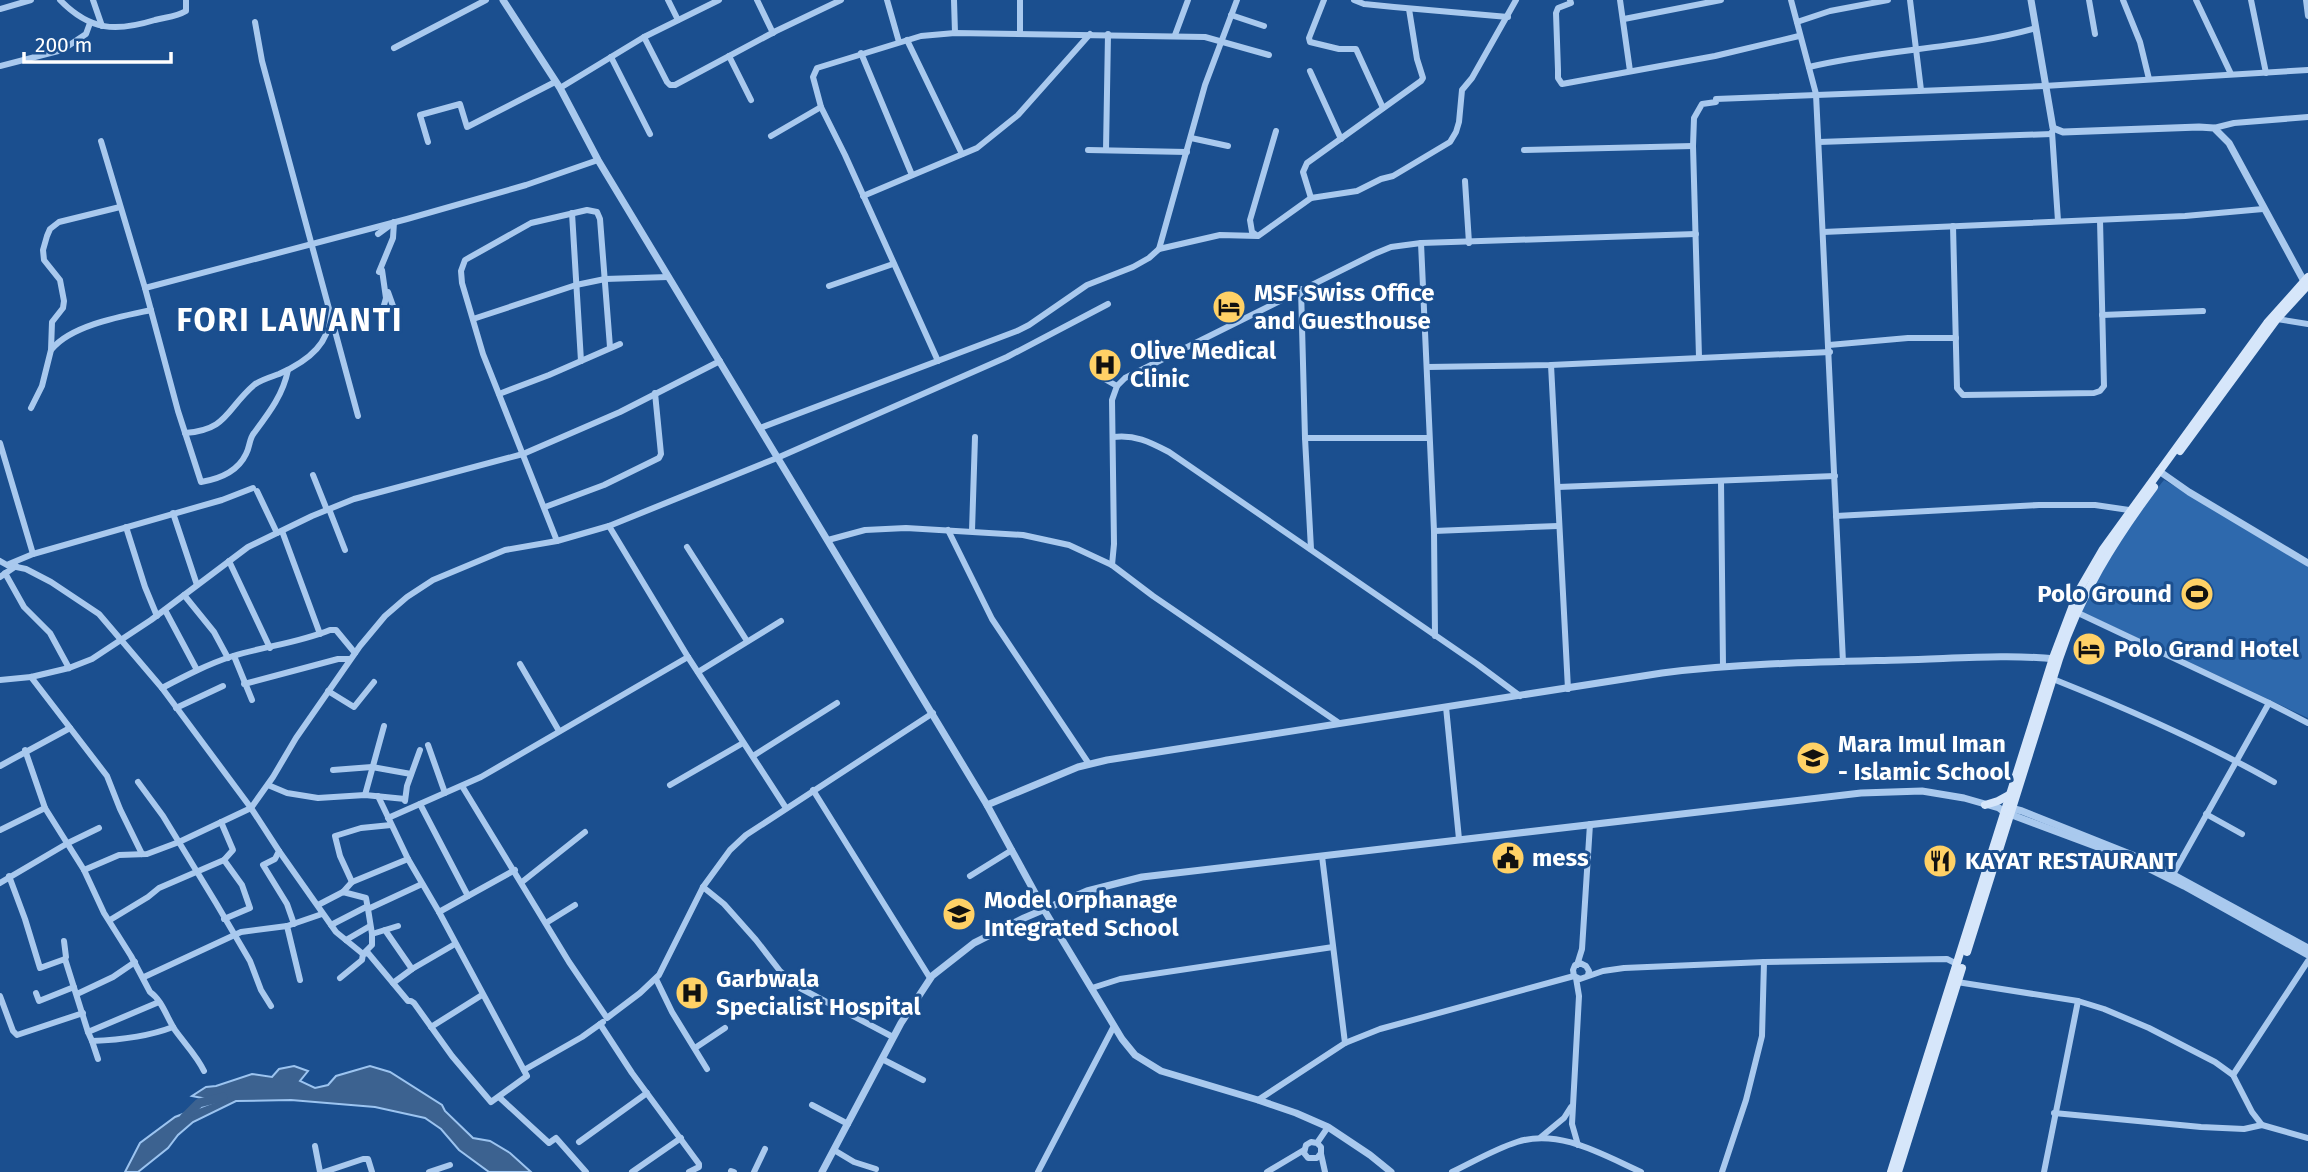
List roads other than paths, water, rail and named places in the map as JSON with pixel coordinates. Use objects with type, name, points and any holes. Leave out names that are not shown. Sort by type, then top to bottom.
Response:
[{"type":"main road","points":[[1898,1172],[1957,982],[2009,795],[2078,592],[2129,510],[2306,282]]},
{"type":"main road","points":[[1891,1172],[2006,810],[2053,679],[2056,659],[2076,612],[2094,576],[2161,472],[2267,323],[2306,282]]},
{"type":"main road","points":[[1985,805],[2009,795]]},
{"type":"street","points":[[1,0],[2,8],[31,0]]},
{"type":"street","points":[[60,0],[90,23],[126,29],[177,16],[187,8],[186,0]]},
{"type":"street","points":[[93,0],[102,26]]},
{"type":"street","points":[[394,48],[486,0]]},
{"type":"street","points":[[503,0],[557,85],[598,160],[933,713],[987,804],[1045,911],[1114,1026],[1135,1055],[1150,1066],[1171,1075],[1258,1100],[1328,1127],[1391,1172]]},
{"type":"street","points":[[668,0],[678,20]]},
{"type":"street","points":[[428,142],[420,115],[460,104],[467,127],[557,85],[719,0]]},
{"type":"street","points":[[757,0],[773,33]]},
{"type":"street","points":[[644,37],[670,85],[675,85],[841,0]]},
{"type":"street","points":[[887,0],[899,42]]},
{"type":"street","points":[[954,0],[954,33]]},
{"type":"street","points":[[1020,0],[1020,33]]},
{"type":"street","points":[[1175,35],[1188,0]]},
{"type":"street","points":[[1159,249],[1205,85],[1237,0]]},
{"type":"street","points":[[1324,0],[1309,38],[1310,42],[1339,49],[1356,49],[1383,108]]},
{"type":"street","points":[[1354,0],[1364,4],[1409,9],[1508,17]]},
{"type":"street","points":[[760,428],[1029,325],[1087,285],[1133,267],[1159,249],[1220,235],[1258,236],[1311,198],[1357,191],[1381,179],[1394,176],[1450,142],[1459,121],[1462,90],[1472,78],[1516,0]]},
{"type":"street","points":[[1570,0],[1571,3],[1558,8],[1556,13],[1558,78],[1562,84],[1716,55],[1799,36]]},
{"type":"street","points":[[1620,0],[1630,71]]},
{"type":"street","points":[[1624,19],[1721,0]]},
{"type":"street","points":[[1791,0],[1816,94],[1843,662]]},
{"type":"street","points":[[1797,22],[1830,11],[1888,0]]},
{"type":"street","points":[[1910,0],[1914,51],[1921,90]]},
{"type":"street","points":[[2031,0],[2052,131],[2058,221]]},
{"type":"street","points":[[2089,0],[2095,34]]},
{"type":"street","points":[[2123,0],[2140,42],[2149,79]]},
{"type":"street","points":[[2196,0],[2231,74]]},
{"type":"street","points":[[2251,0],[2266,73]]},
{"type":"street","points":[[2306,0],[2308,16]]},
{"type":"street","points":[[1311,198],[1304,167],[1423,78],[1417,59],[1409,9]]},
{"type":"street","points":[[1231,15],[1265,26]]},
{"type":"street","points":[[255,22],[262,61],[358,416]]},
{"type":"street","points":[[0,66],[62,50],[86,34],[90,23]]},
{"type":"street","points":[[1809,68],[1849,57],[1914,51],[2017,34],[2036,28]]},
{"type":"street","points":[[938,361],[821,107],[813,77],[817,68],[920,36],[954,33],[1205,37],[1269,55]]},
{"type":"street","points":[[863,196],[977,148],[1018,115],[1090,34]]},
{"type":"street","points":[[1106,150],[1108,34]]},
{"type":"street","points":[[907,40],[962,154]]},
{"type":"street","points":[[861,53],[912,176]]},
{"type":"street","points":[[729,56],[751,100]]},
{"type":"street","points":[[611,57],[650,134]]},
{"type":"street","points":[[1310,71],[1341,139]]},
{"type":"street","points":[[1699,357],[1693,146],[1694,118],[1702,104],[1716,102],[1716,99],[2044,86],[2308,71]]},
{"type":"street","points":[[771,136],[821,107]]},
{"type":"street","points":[[1819,142],[2052,131],[2214,128],[2234,123],[2308,117]]},
{"type":"street","points":[[2214,128],[2229,143],[2263,209],[2306,282]]},
{"type":"street","points":[[1258,236],[1252,232],[1250,219],[1276,131]]},
{"type":"street","points":[[1191,138],[1228,146]]},
{"type":"street","points":[[101,141],[201,482],[214,480],[228,473],[247,453],[251,436],[265,420],[280,395],[288,370]]},
{"type":"street","points":[[1524,150],[1693,146]]},
{"type":"street","points":[[1088,150],[1187,152]]},
{"type":"street","points":[[145,288],[394,222],[598,160]]},
{"type":"street","points":[[1465,181],[1469,243]]},
{"type":"street","points":[[31,408],[42,386],[51,350],[52,322],[63,308],[64,301],[60,280],[44,260],[43,250],[50,229],[59,222],[120,207]]},
{"type":"street","points":[[1823,232],[2185,216],[2263,209]]},
{"type":"street","points":[[557,541],[483,354],[462,283],[461,271],[465,260],[531,223],[587,210],[597,212],[600,219],[610,347]]},
{"type":"street","points":[[572,213],[581,361]]},
{"type":"street","points":[[1953,226],[1957,388],[1963,395],[2094,393],[2104,386],[2100,220]]},
{"type":"street","points":[[379,234],[394,222]]},
{"type":"street","points":[[394,222],[393,238],[380,270],[398,320]]},
{"type":"street","points":[[1112,565],[1112,400],[1117,386],[1125,378],[1391,247],[1421,243],[1696,234]]},
{"type":"street","points":[[1421,243],[1436,635]]},
{"type":"street","points":[[829,286],[894,264]]},
{"type":"street","points":[[473,319],[576,285],[605,279],[668,276]]},
{"type":"street","points":[[381,316],[385,307],[384,284]]},
{"type":"street","points":[[1301,289],[1311,549]]},
{"type":"street","points":[[84,870],[119,855],[142,854],[179,842],[251,808],[352,656],[385,616],[433,580],[505,550],[557,541],[609,526],[777,458],[1007,357],[1108,304]]},
{"type":"street","points":[[185,433],[203,432],[227,418],[255,384],[288,370],[322,346],[330,330],[328,305]]},
{"type":"street","points":[[51,350],[60,341],[82,330],[108,320],[151,310]]},
{"type":"street","points":[[2102,314],[2203,311]]},
{"type":"street","points":[[2277,319],[2308,324]]},
{"type":"street","points":[[1427,367],[1551,365],[1699,357],[1830,349],[1908,338],[1956,338]]},
{"type":"street","points":[[499,394],[620,344]]},
{"type":"street","points":[[0,680],[31,677],[69,668],[92,659],[165,610],[248,547],[328,510],[354,499],[523,454],[620,412],[720,361]]},
{"type":"street","points":[[1551,365],[1568,689]]},
{"type":"street","points":[[1094,373],[1117,386]]},
{"type":"street","points":[[545,507],[604,485],[659,458],[661,454],[655,393]]},
{"type":"street","points":[[1113,437],[1126,435],[1147,440],[1169,452],[1436,635],[1520,696]]},
{"type":"street","points":[[972,531],[975,437]]},
{"type":"street","points":[[1305,438],[1429,439]]},
{"type":"street","points":[[0,443],[33,554]]},
{"type":"street","points":[[2161,472],[2308,563]]},
{"type":"street","points":[[0,477],[9,473]]},
{"type":"street","points":[[313,475],[345,550]]},
{"type":"street","points":[[1558,487],[1835,476]]},
{"type":"street","points":[[1721,481],[1723,666]]},
{"type":"street","points":[[2,561],[255,490],[279,532],[320,634]]},
{"type":"street","points":[[1836,516],[2039,505],[2095,505],[2129,510]]},
{"type":"street","points":[[173,513],[197,585]]},
{"type":"street","points":[[609,526],[688,657],[786,808]]},
{"type":"street","points":[[1434,531],[1558,526]]},
{"type":"street","points":[[126,527],[157,615]]},
{"type":"street","points":[[828,540],[865,530],[906,528],[1023,535],[1069,545],[1112,565],[1339,723]]},
{"type":"street","points":[[948,530],[992,619],[1089,764]]},
{"type":"street","points":[[687,547],[747,641]]},
{"type":"street","points":[[2,561],[34,573],[73,595],[99,614],[162,688],[251,808],[322,914],[346,940],[363,954],[368,953],[408,1001],[414,1003],[452,1056],[491,1102],[527,1076],[408,859],[378,796]]},
{"type":"street","points":[[229,561],[270,648]]},
{"type":"street","points":[[16,566],[3,575],[24,607],[50,633],[69,668]]},
{"type":"street","points":[[184,596],[231,657],[252,700]]},
{"type":"street","points":[[165,610],[197,670]]},
{"type":"street","points":[[2076,612],[2308,723]]},
{"type":"street","points":[[698,672],[781,621]]},
{"type":"street","points":[[162,688],[231,657],[330,630],[336,630],[352,656]]},
{"type":"street","points":[[244,684],[352,656]]},
{"type":"street","points":[[352,882],[340,856],[335,836],[389,822],[405,810],[462,786],[688,657]]},
{"type":"street","points":[[987,804],[1089,764],[1148,752],[1662,673],[1723,666],[2056,659]]},
{"type":"street","points":[[520,664],[559,731]]},
{"type":"street","points":[[31,677],[107,776],[142,854]]},
{"type":"street","points":[[2053,679],[2236,760],[2274,782]]},
{"type":"street","points":[[328,691],[354,707],[374,682]]},
{"type":"street","points":[[176,708],[223,686]]},
{"type":"street","points":[[753,756],[837,703]]},
{"type":"street","points":[[2172,877],[2269,703]]},
{"type":"street","points":[[1446,707],[1459,839]]},
{"type":"street","points":[[524,1070],[582,1037],[656,979],[703,887],[730,850],[746,835],[933,713]]},
{"type":"street","points":[[365,795],[384,726]]},
{"type":"street","points":[[0,766],[69,728]]},
{"type":"street","points":[[670,785],[743,743]]},
{"type":"street","points":[[428,746],[445,793]]},
{"type":"street","points":[[25,750],[45,807],[56,828],[84,870],[104,913],[135,962],[150,992],[156,995],[173,1027],[198,1058],[204,1071]]},
{"type":"street","points":[[405,810],[411,774],[420,750]]},
{"type":"street","points":[[333,770],[372,767],[411,774]]},
{"type":"street","points":[[138,782],[179,842],[250,961],[261,990],[271,1006]]},
{"type":"street","points":[[268,785],[287,793],[318,798],[365,795],[405,799]]},
{"type":"street","points":[[462,786],[569,962],[607,1018]]},
{"type":"street","points":[[813,790],[930,978]]},
{"type":"street","points":[[822,1172],[911,1004],[930,978],[974,943],[1087,891],[1142,877],[1590,824],[1893,791],[1922,791],[1946,794],[2006,810],[2111,852],[2172,877],[2308,948]]},
{"type":"street","points":[[420,804],[468,896]]},
{"type":"street","points":[[0,830],[45,807]]},
{"type":"street","points":[[2206,814],[2242,834]]},
{"type":"street","points":[[110,920],[159,888],[224,860],[233,850],[221,822]]},
{"type":"street","points":[[1578,1145],[1574,1134],[1572,1106],[1578,996],[1575,972],[1582,949],[1590,824]]},
{"type":"street","points":[[0,883],[99,828]]},
{"type":"street","points":[[522,882],[586,832]]},
{"type":"street","points":[[970,876],[1012,850]]},
{"type":"street","points":[[279,852],[275,859],[263,865],[287,904],[300,979]]},
{"type":"street","points":[[1322,856],[1345,1043]]},
{"type":"street","points":[[318,905],[343,892],[352,882],[408,859]]},
{"type":"street","points":[[224,860],[242,885],[250,908],[224,919]]},
{"type":"street","points":[[439,912],[514,870]]},
{"type":"street","points":[[9,876],[40,968],[65,959]]},
{"type":"street","points":[[2172,877],[2308,955]]},
{"type":"street","points":[[331,925],[422,884]]},
{"type":"street","points":[[703,887],[724,904],[780,971],[800,988],[893,1037]]},
{"type":"street","points":[[341,978],[362,960],[363,954],[372,945],[366,898],[343,892]]},
{"type":"street","points":[[546,923],[575,905]]},
{"type":"street","points":[[144,978],[234,936],[251,930],[290,925],[322,914]]},
{"type":"street","points":[[346,940],[370,926]]},
{"type":"street","points":[[372,934],[398,926]]},
{"type":"street","points":[[385,930],[412,970]]},
{"type":"street","points":[[64,941],[65,959],[98,1059]]},
{"type":"street","points":[[393,983],[455,944]]},
{"type":"street","points":[[1092,988],[1120,979],[1333,947]]},
{"type":"street","points":[[1578,996],[1586,972],[1582,949]]},
{"type":"street","points":[[1258,1100],[1345,1043],[1380,1029],[1559,979],[1575,972],[1764,962],[1947,959],[1957,964]]},
{"type":"street","points":[[2234,1075],[2308,961]]},
{"type":"street","points":[[36,993],[39,1001],[76,990],[113,977],[135,962]]},
{"type":"street","points":[[1722,1172],[1746,1100],[1762,1036],[1764,962]]},
{"type":"street","points":[[1575,972],[1586,972]]},
{"type":"street","points":[[656,979],[672,1012],[707,1069]]},
{"type":"street","points":[[1957,982],[2078,1001],[2149,1028],[2215,1062],[2234,1075],[2252,1112],[2262,1125]]},
{"type":"street","points":[[432,1027],[482,995]]},
{"type":"street","points":[[0,996],[17,1035],[83,1013]]},
{"type":"street","points":[[2044,1172],[2078,1001]]},
{"type":"street","points":[[88,1031],[159,1002]]},
{"type":"street","points":[[0,1028],[10,1024]]},
{"type":"street","points":[[600,1024],[699,1164],[699,1167],[689,1172]]},
{"type":"street","points":[[1038,1172],[1114,1026]]},
{"type":"street","points":[[92,1041],[132,1038],[173,1027]]},
{"type":"street","points":[[695,1048],[725,1028]]},
{"type":"street","points":[[882,1059],[923,1080]]},
{"type":"street","points":[[579,1142],[647,1093]]},
{"type":"street","points":[[499,1097],[549,1143],[556,1138],[586,1172]]},
{"type":"street","points":[[813,1105],[848,1124]]},
{"type":"street","points":[[1541,1137],[1564,1118],[1572,1106]]},
{"type":"street","points":[[2054,1113],[2201,1127],[2244,1129],[2262,1125],[2308,1138]]},
{"type":"street","points":[[1317,1143],[1328,1127]]},
{"type":"street","points":[[1452,1172],[1517,1142],[1541,1137],[1578,1145],[1641,1172]]},
{"type":"street","points":[[632,1172],[681,1138]]},
{"type":"street","points":[[1267,1172],[1304,1150],[1308,1143],[1317,1143],[1321,1147],[1325,1171]]},
{"type":"street","points":[[314,1146],[322,1172],[363,1159],[368,1159],[372,1172]]},
{"type":"street","points":[[754,1172],[765,1149]]},
{"type":"street","points":[[834,1150],[854,1162],[876,1169]]},
{"type":"street","points":[[1304,1150],[1325,1171]]},
{"type":"street","points":[[1287,1161],[1311,1159],[1321,1153]]},
{"type":"street","points":[[429,1172],[450,1165]]},
{"type":"waterway","points":[[184,1118],[199,1103],[223,1097]]},
{"type":"place","name":"MSF Swiss Office and Guesthouse","points":[[1229,307]]},
{"type":"place","name":"Olive Medical Clinic","points":[[1105,365]]},
{"type":"place","name":"Polo Ground","points":[[2197,594]]},
{"type":"place","name":"Polo Grand Hotel","points":[[2089,649]]},
{"type":"place","name":"Mara Imul Iman - Islamic School","points":[[1813,758]]},
{"type":"place","name":"mess","points":[[1508,858]]},
{"type":"place","name":"KAYAT RESTAURANT","points":[[1940,861]]},
{"type":"place","name":"Model Orphanage Integrated School","points":[[959,914]]},
{"type":"place","name":"Garbwala Specialist Hospital","points":[[692,993]]},
{"type":"district","name":"FORI LAWANTI","points":[[290,320]]}]
